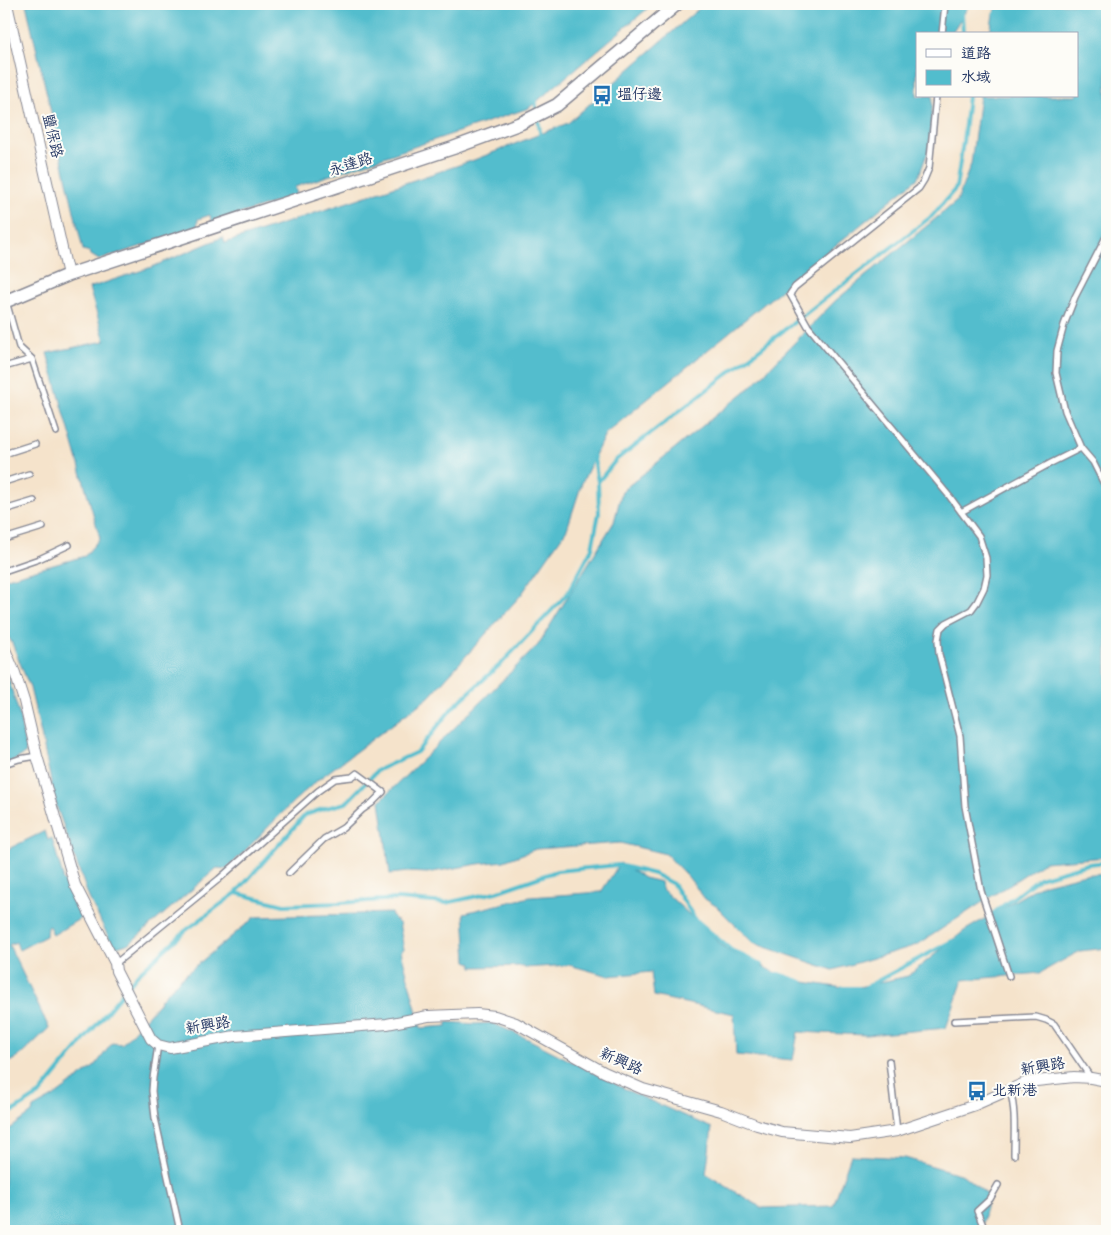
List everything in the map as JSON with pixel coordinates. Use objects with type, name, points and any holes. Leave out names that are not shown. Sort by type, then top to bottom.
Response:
[{"type":"street","name":"鹽保路","points":[[7,4],[68,275]]},
{"type":"street","name":"永達路","points":[[5,302],[68,275],[453,148],[520,123],[557,105],[677,4]]},
{"type":"street","points":[[4,648],[15,673],[24,702],[37,756],[75,885],[150,1039],[158,1044]]},
{"type":"street","name":"新興路","points":[[158,1044],[170,1048],[235,1036],[387,1024],[428,1016],[477,1014],[495,1016],[516,1023],[604,1072],[643,1088],[721,1111],[757,1126],[782,1132],[850,1138],[897,1131],[975,1106],[1027,1082],[1074,1077],[1107,1081]]},
{"type":"lane","points":[[942,32],[944,4]]},
{"type":"lane","points":[[936,98],[929,168],[919,188],[794,287],[790,294],[808,326],[962,512],[979,536],[986,558],[987,575],[984,588],[971,610],[946,623],[940,629],[938,640],[939,654],[960,736],[965,806],[981,891],[1010,976]]},
{"type":"lane","points":[[1107,234],[1075,297],[1064,325],[1057,351],[1056,373],[1065,412],[1081,448],[1093,462],[1107,490]]},
{"type":"lane","points":[[5,302],[19,347],[32,359],[56,432]]},
{"type":"lane","points":[[4,368],[32,359]]},
{"type":"lane","points":[[4,454],[35,444]]},
{"type":"lane","points":[[962,512],[1081,448]]},
{"type":"lane","points":[[4,482],[29,474]]},
{"type":"lane","points":[[4,510],[34,501]]},
{"type":"lane","points":[[4,539],[43,527]]},
{"type":"lane","points":[[4,571],[40,559],[69,545]]},
{"type":"lane","points":[[4,764],[37,756]]},
{"type":"lane","points":[[116,967],[318,791],[335,779],[352,777],[357,773],[383,792],[343,828],[324,839],[289,873]]},
{"type":"lane","points":[[954,1022],[1036,1018],[1046,1020],[1054,1024],[1091,1078]]},
{"type":"lane","points":[[158,1044],[152,1091],[154,1109],[180,1231]]},
{"type":"lane","points":[[888,1061],[897,1131]]},
{"type":"lane","points":[[1010,1090],[1015,1113],[1014,1155]]},
{"type":"lane","points":[[984,1231],[977,1211],[990,1199],[998,1185]]},
{"type":"water","points":[[26,4],[653,4],[529,108],[295,187],[297,195],[212,223],[210,215],[198,219],[197,228],[99,260],[91,255],[90,252],[83,250]]},
{"type":"water","points":[[704,4],[970,4],[952,32],[916,32],[916,98],[933,98],[929,149],[918,178],[605,434],[582,483],[567,529],[521,595],[429,697],[319,779],[294,801],[227,869],[217,868],[130,943],[114,948],[89,898],[56,805],[30,688],[12,643],[4,630],[4,579],[85,556],[100,538],[47,353],[105,341],[89,288],[152,267],[223,237],[225,243],[474,160],[568,123]]},
{"type":"water","points":[[999,4],[1107,4],[1107,857],[1044,862],[917,945],[833,970],[753,943],[716,906],[705,899],[689,878],[666,854],[620,843],[536,849],[504,861],[427,873],[408,872],[390,874],[380,801],[538,645],[614,522],[622,491],[753,385],[835,301],[957,201],[971,164],[980,98],[1078,98],[1078,32],[990,32],[993,14]]},
{"type":"water","points":[[4,668],[19,713],[26,753],[4,767]]},
{"type":"water","points":[[45,831],[48,840],[52,838],[63,881],[81,918],[53,935],[49,926],[47,927],[46,936],[19,950],[16,942],[9,945],[49,1028],[22,1054],[4,1066],[4,851]]},
{"type":"water","points":[[620,863],[644,878],[661,882],[662,889],[727,950],[791,980],[850,989],[908,976],[964,931],[1041,885],[1081,875],[1107,873],[1107,948],[1080,951],[1040,973],[963,980],[946,1028],[867,1035],[798,1032],[793,1060],[736,1055],[734,1014],[654,996],[651,972],[609,976],[569,965],[524,968],[523,966],[472,967],[472,963],[467,961],[464,913],[530,897],[601,892]]},
{"type":"water","points":[[391,913],[399,923],[404,949],[401,951],[421,1028],[447,1026],[447,1022],[492,1023],[528,1039],[635,1094],[712,1128],[706,1174],[762,1208],[833,1206],[851,1155],[905,1158],[963,1175],[989,1196],[980,1231],[4,1231],[4,1133],[32,1113],[33,1108],[53,1097],[95,1066],[112,1043],[122,1044],[180,979],[255,917]]},
{"type":"waterway","points":[[963,32],[962,12],[964,4]]},
{"type":"waterway","points":[[4,1117],[40,1094],[137,975],[185,931],[236,893],[305,815],[346,803],[378,770],[417,752],[453,707],[503,662],[568,593],[592,548],[599,513],[598,482],[616,460],[932,216],[956,188],[968,98]]},
{"type":"waterway","points":[[535,100],[541,138]]},
{"type":"waterway","points":[[593,453],[598,482]]},
{"type":"waterway","points":[[991,915],[1039,878],[1088,864],[1107,862]]},
{"type":"waterway","points":[[236,893],[284,905],[397,899],[446,903],[496,892],[557,871],[618,865],[654,874],[673,884],[695,919],[731,950],[761,965]]},
{"type":"waterway","points":[[866,987],[952,941]]},
{"type":"waterway","points":[[778,974],[802,982]]},
{"type":"waterway","points":[[843,988],[859,988]]},
{"type":"place","name":"塭仔邊","points":[[602,95]]},
{"type":"place","name":"北新港","points":[[977,1091]]}]
